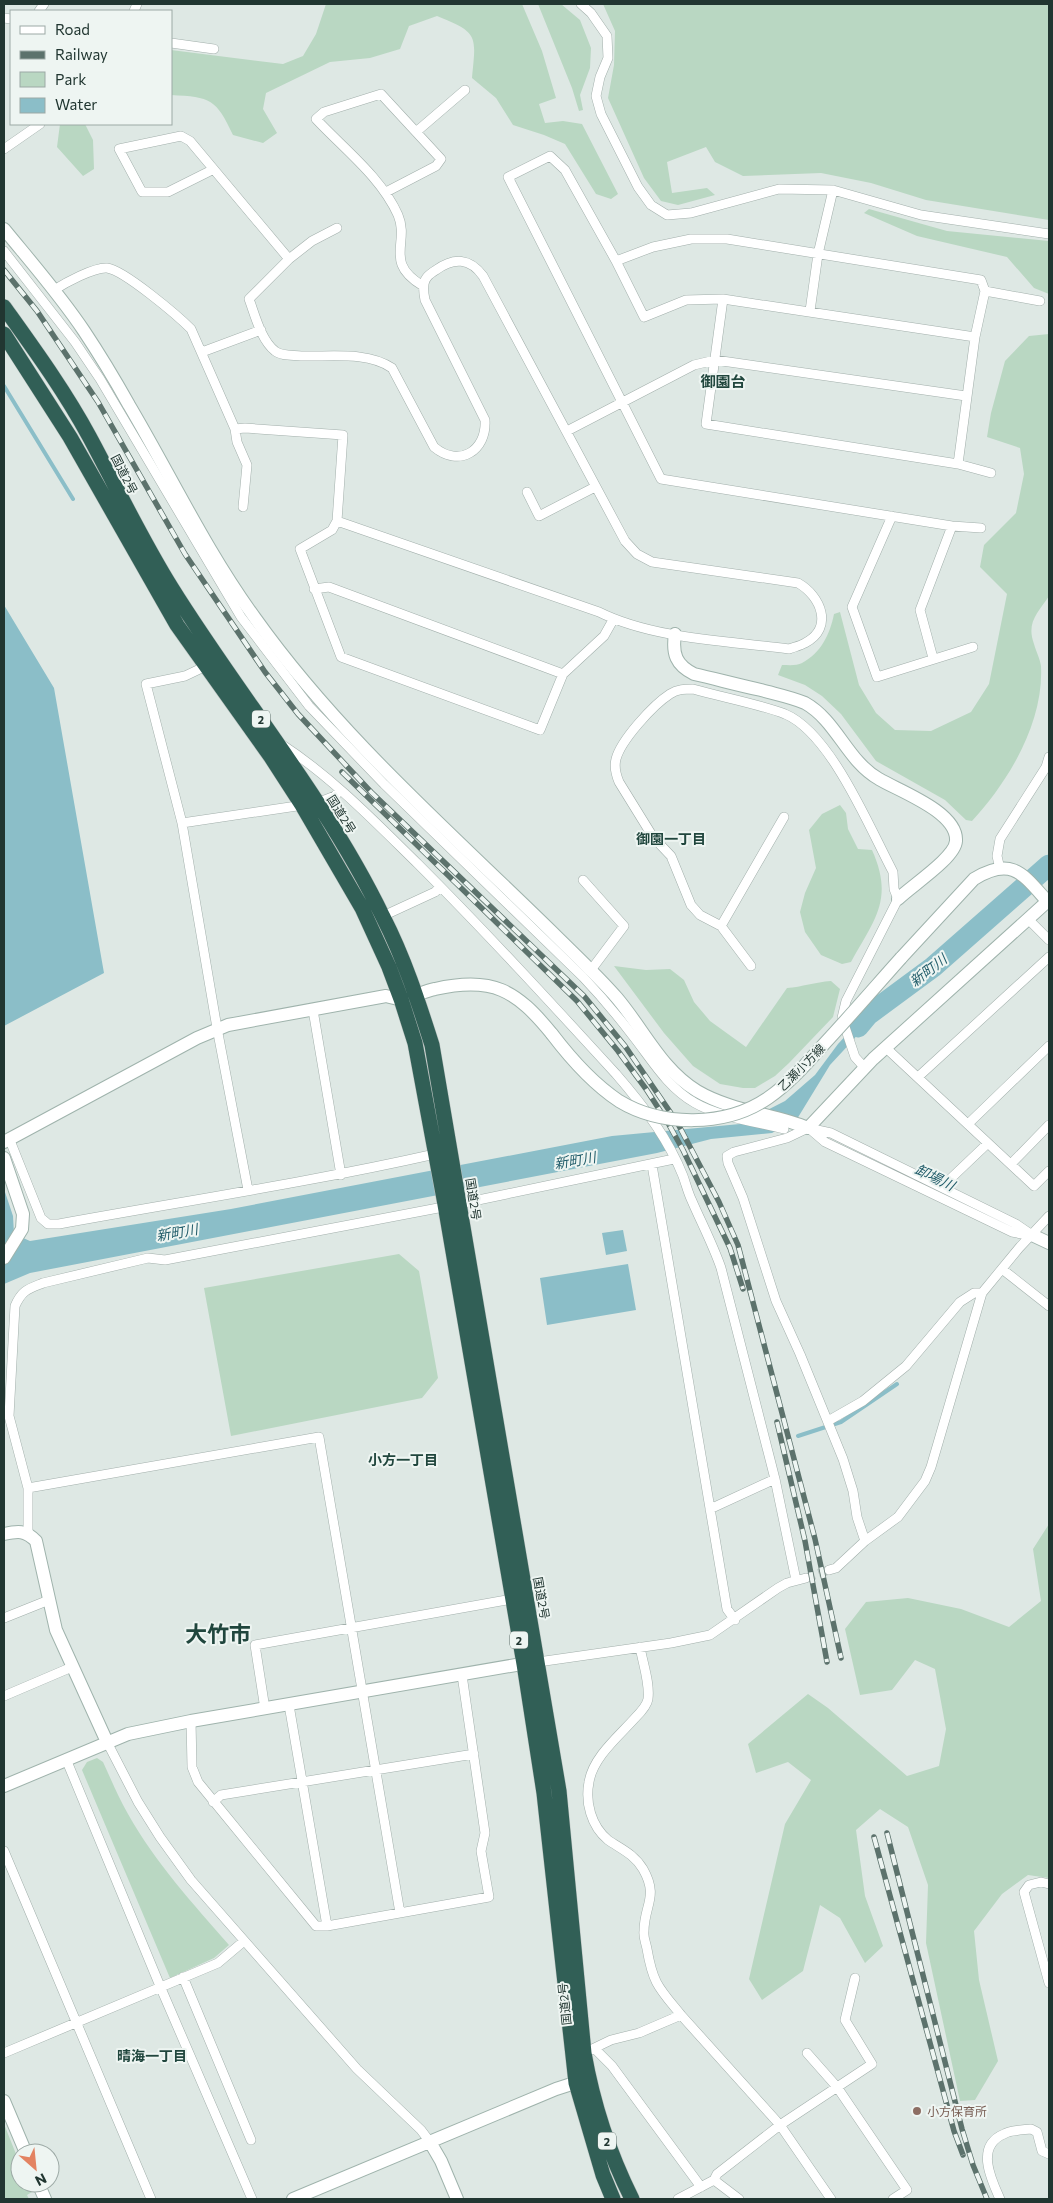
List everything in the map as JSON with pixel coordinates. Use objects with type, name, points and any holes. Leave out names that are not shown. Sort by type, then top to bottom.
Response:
[{"type":"highway","name":"国道2号","points":[[4,307],[56,380],[169,585],[196,628],[276,740],[362,908],[401,998],[415,1043],[436,1159],[452,1201],[531,1663],[559,1792],[583,2052],[582,2081],[603,2175],[614,2199]]},
{"type":"highway","name":"国道2号","points":[[4,334],[70,437],[177,625],[310,804],[383,916],[416,994],[432,1045],[452,1159],[452,1201],[512,1599],[531,1663]]},
{"type":"highway","name":"国道2号","points":[[582,2081],[632,2199]]},
{"type":"street","points":[[581,4],[607,36],[608,58],[600,77],[596,96],[601,114],[638,187],[651,205],[667,214],[691,213],[779,189],[833,190],[921,215],[1049,234]]},
{"type":"street","points":[[172,43],[214,48]]},
{"type":"street","points":[[416,132],[465,90]]},
{"type":"street","points":[[386,192],[436,166],[440,159],[381,94],[324,112],[316,119],[386,192],[399,218],[399,257],[412,279],[423,286]]},
{"type":"street","points":[[4,150],[39,125]]},
{"type":"street","points":[[212,170],[168,192],[142,192],[119,149],[181,136],[190,142],[289,259]]},
{"type":"street","points":[[975,337],[723,299],[686,300],[644,317],[616,261],[565,170],[550,156],[508,177],[661,479],[952,526],[981,528]]},
{"type":"street","points":[[810,311],[818,254],[833,190]]},
{"type":"street","points":[[337,228],[312,240],[289,259],[249,299],[268,344],[276,352],[289,355],[367,358],[380,361],[392,368],[434,447],[443,454],[454,458],[466,456],[478,446],[486,432],[485,420],[425,300],[423,286],[427,277],[450,262],[463,261],[476,267],[567,431],[625,541],[637,554],[652,562],[798,583],[809,589],[818,602],[822,616],[818,631],[805,643],[789,649],[653,631],[613,620],[599,612],[337,522]]},
{"type":"street","points":[[4,229],[83,329],[129,404],[210,549],[254,617],[301,680],[347,732],[392,778],[591,970],[618,1000],[669,1070],[698,1092],[716,1100],[831,1133],[1016,1224],[1032,1235],[1049,1243]]},
{"type":"street","points":[[616,261],[653,247],[691,239],[727,239],[981,280],[985,291],[975,337],[958,464]]},
{"type":"street","points":[[4,251],[85,357],[241,617],[309,706],[390,791],[583,977],[611,1007],[655,1067],[670,1084],[695,1103],[712,1110],[784,1129]]},
{"type":"street","points":[[54,290],[94,270],[108,268],[126,277],[191,329],[235,429],[236,442],[246,465],[243,507]]},
{"type":"street","points":[[985,291],[1040,300]]},
{"type":"street","points":[[723,299],[706,424],[958,464],[991,473]]},
{"type":"street","points":[[202,352],[262,330]]},
{"type":"street","points":[[567,431],[621,401],[694,365],[715,360],[966,396]]},
{"type":"street","points":[[235,429],[245,428],[343,436],[337,522],[332,530],[300,549],[341,657],[540,730],[563,674],[604,636],[613,620]]},
{"type":"street","points":[[526,492],[539,516],[595,487]]},
{"type":"street","points":[[892,516],[852,607],[877,677],[973,647]]},
{"type":"street","points":[[933,658],[920,610],[952,526]]},
{"type":"street","points":[[314,589],[329,587],[563,674]]},
{"type":"street","points":[[675,634],[674,653],[678,663],[685,670],[804,703],[821,715],[864,769],[878,779],[934,809],[946,819],[956,838],[955,847],[948,856],[898,899],[846,1001],[842,1018],[855,1057],[861,1065]]},
{"type":"street","points":[[206,666],[184,676],[146,684],[182,823],[217,1028],[248,1190]]},
{"type":"street","points":[[751,966],[721,926],[700,914],[691,905],[676,864],[663,846],[653,837],[615,773],[615,761],[622,744],[671,693],[682,688],[693,689],[785,714],[805,725],[831,757],[849,789],[893,872],[894,889],[898,899]]},
{"type":"street","points":[[276,740],[294,752],[340,790],[440,887],[616,1074],[653,1120],[673,1156],[721,1268],[775,1480],[796,1580]]},
{"type":"street","points":[[1000,869],[997,856],[1000,839],[1046,767],[1049,757]]},
{"type":"street","points":[[182,823],[310,804],[334,796],[340,790]]},
{"type":"street","points":[[721,926],[784,816]]},
{"type":"street","name":"乙瀬小方線","points":[[6,1140],[217,1028],[386,996],[401,998],[436,988],[472,984],[497,987],[524,1002],[574,1062],[599,1086],[620,1102],[651,1114],[678,1119],[705,1119],[729,1115],[759,1104],[792,1079],[974,879],[986,872],[1007,867],[1020,872],[1046,899]]},
{"type":"street","points":[[583,880],[624,926],[591,970]]},
{"type":"street","points":[[383,916],[435,892],[440,887]]},
{"type":"street","points":[[865,1540],[857,1517],[853,1491],[843,1459],[776,1301],[743,1198],[728,1163],[727,1156],[734,1152],[787,1138],[803,1126],[861,1065],[886,1047],[1028,919],[1046,899]]},
{"type":"street","points":[[1028,919],[1049,940]]},
{"type":"street","points":[[918,1078],[1049,957]]},
{"type":"street","points":[[313,1010],[341,1175]]},
{"type":"street","points":[[968,1124],[1049,1046]]},
{"type":"street","points":[[886,1047],[1034,1186],[1049,1171]]},
{"type":"street","points":[[1011,1164],[1049,1125]]},
{"type":"street","points":[[803,1126],[825,1142],[1012,1232],[1032,1235]]},
{"type":"street","points":[[6,1140],[41,1218],[48,1224],[59,1224],[436,1159]]},
{"type":"street","points":[[944,1188],[947,1182],[988,1143]]},
{"type":"street","points":[[28,1533],[28,1488],[9,1416],[16,1306],[20,1295],[27,1290],[43,1283],[148,1258],[165,1260],[452,1201],[652,1164],[673,1156]]},
{"type":"street","points":[[4,1158],[23,1214],[22,1230],[4,1258]]},
{"type":"street","points":[[652,1164],[727,1609],[735,1620]]},
{"type":"street","points":[[829,1570],[836,1568],[865,1540],[898,1517],[925,1481],[931,1467],[982,1293],[1049,1216]]},
{"type":"street","points":[[1002,1269],[1049,1306]]},
{"type":"street","points":[[828,1421],[863,1401],[906,1366],[960,1302],[974,1294],[982,1293]]},
{"type":"street","points":[[28,1488],[319,1437],[400,1913]]},
{"type":"street","points":[[710,1508],[775,1480]]},
{"type":"street","points":[[4,1534],[18,1531],[28,1533],[36,1541],[56,1630],[107,1742],[138,1802],[160,1837],[191,1880],[357,2069],[430,2142],[441,2161],[457,2199]]},
{"type":"street","points":[[4,1786],[128,1734],[191,1721],[531,1663],[710,1635],[735,1620],[765,1595],[787,1583],[806,1578]]},
{"type":"street","points":[[265,1709],[255,1645],[512,1599]]},
{"type":"street","points":[[4,1618],[50,1600]]},
{"type":"street","points":[[640,1647],[649,1690],[648,1702],[601,1757],[592,1771],[588,1782],[588,1809],[600,1832],[632,1854],[643,1869],[651,1894],[645,1918],[644,1932],[651,1974],[657,1986],[780,2126],[832,2199]]},
{"type":"street","points":[[4,1696],[72,1667]]},
{"type":"street","points":[[191,1721],[192,1767],[198,1782],[316,1926],[327,1926],[490,1897],[481,1851],[485,1833],[462,1675]]},
{"type":"street","points":[[289,1705],[327,1926]]},
{"type":"street","points":[[213,1802],[221,1795],[474,1754]]},
{"type":"street","points":[[66,1760],[160,1986],[252,2199]]},
{"type":"street","points":[[4,1851],[151,2199]]},
{"type":"street","points":[[1049,1884],[1041,1882],[1028,1885],[1024,1892],[1049,1983]]},
{"type":"street","points":[[4,2053],[218,1963],[244,1941]]},
{"type":"street","points":[[183,1977],[251,2140]]},
{"type":"street","points":[[678,2199],[714,2180],[717,2174],[780,2126],[872,2064],[845,2020],[854,1978]]},
{"type":"street","points":[[583,2052],[611,2040],[639,2033],[681,2015]]},
{"type":"street","points":[[583,2052],[612,2066],[702,2187]]},
{"type":"street","points":[[807,2053],[837,2087],[907,2190],[893,2199]]},
{"type":"street","points":[[293,2199],[556,2089],[582,2081]]},
{"type":"street","points":[[4,2100],[22,2143]]},
{"type":"street","points":[[1000,2199],[990,2176],[986,2158],[994,2139],[1005,2133],[1031,2129],[1037,2132],[1042,2151],[1045,2154],[1049,2154]]},
{"type":"street","points":[[714,2180],[739,2199]]},
{"type":"green space","points":[[326,4],[522,4],[542,51],[556,98],[539,104],[545,123],[563,121],[582,124],[618,194],[611,199],[596,194],[565,144],[513,125],[496,98],[472,78],[474,44],[472,37],[461,27],[437,16],[409,26],[400,49],[370,58],[330,62],[266,93],[263,109],[277,133],[263,143],[233,135],[222,114],[211,102],[195,97],[172,95],[172,50],[283,64],[303,56],[316,34]]},
{"type":"green space","points":[[538,4],[561,4],[580,20],[591,48],[590,68],[580,95],[583,110],[579,111],[572,88]]},
{"type":"green space","points":[[603,4],[1049,4],[1049,220],[926,200],[871,183],[821,173],[743,176],[715,162],[706,147],[667,162],[672,193],[707,188],[715,195],[678,205],[661,201],[644,178],[608,98],[614,65],[615,31]]},
{"type":"green space","points":[[60,125],[86,125],[93,140],[94,169],[83,176],[57,147]]},
{"type":"green space","points":[[869,209],[947,231],[1049,241],[1049,294],[1034,288],[1007,257],[917,236],[864,213]]},
{"type":"green space","points":[[1049,334],[1049,596],[1034,618],[1031,630],[1041,666],[1037,708],[1022,750],[999,788],[972,821],[966,820],[945,800],[876,761],[841,714],[822,696],[805,685],[778,675],[782,665],[800,664],[814,654],[827,636],[834,614],[840,612],[859,685],[876,713],[895,730],[931,731],[971,712],[989,684],[1007,594],[980,567],[984,545],[1016,513],[1024,474],[1020,448],[987,437],[991,413],[1005,361],[1029,336]]},
{"type":"green space","points":[[840,805],[846,813],[848,829],[858,849],[872,850],[881,882],[879,908],[874,921],[851,962],[842,964],[821,955],[805,932],[800,912],[805,893],[816,868],[809,830],[822,814]]},
{"type":"green space","points":[[614,966],[646,970],[670,969],[684,980],[694,1002],[710,1021],[746,1047],[787,988],[831,981],[840,989],[833,1017],[789,1063],[775,1076],[755,1088],[743,1088],[720,1084],[693,1066],[664,1033]]},
{"type":"green space","points":[[399,1254],[419,1271],[438,1378],[422,1398],[231,1436],[204,1288]]},
{"type":"green space","points":[[1049,1524],[1049,1878],[1028,1875],[1002,1894],[974,1931],[979,1980],[998,2061],[975,2100],[960,2101],[926,1943],[928,1885],[908,1827],[880,1809],[856,1830],[865,1896],[883,1946],[865,1963],[840,1918],[820,1905],[803,1971],[762,2000],[749,1979],[785,1824],[811,1780],[788,1762],[756,1773],[748,1744],[808,1694],[828,1708],[907,1776],[939,1766],[946,1729],[935,1669],[915,1660],[892,1690],[860,1695],[845,1629],[866,1602],[908,1598],[961,1609],[1009,1627],[1041,1601],[1033,1549]]},
{"type":"green space","points":[[97,1758],[103,1762],[124,1808],[150,1849],[175,1882],[229,1945],[214,1958],[170,1978],[82,1770],[87,1762]]},
{"type":"green space","points":[[4,2124],[12,2143],[10,2143],[10,2193],[30,2193],[27,2195],[29,2199],[4,2199]]},
{"type":"water","points":[[4,605],[54,688],[104,973],[4,1026]]},
{"type":"water","points":[[880,1007],[862,1023],[855,1038],[830,1065],[797,1119],[772,1133],[711,1139],[657,1153],[30,1273],[4,1284],[4,1189],[13,1216],[14,1234],[30,1241],[231,1209],[612,1136],[740,1124],[785,1101],[815,1075],[838,1044],[865,1015]]},
{"type":"water","points":[[623,1230],[627,1251],[606,1255],[602,1233]]},
{"type":"water","points":[[628,1264],[636,1310],[547,1325],[540,1278]]},
{"type":"waterway","points":[[4,386],[73,499]]},
{"type":"waterway","name":"新町川","points":[[858,1027],[868,1015],[933,967],[1049,865]]},
{"type":"waterway","name":"卸場川","points":[[894,1170],[950,1198]]},
{"type":"waterway","points":[[798,1436],[841,1422],[897,1384]]},
{"type":"tunnel","points":[[806,1578],[829,1570]]},
{"type":"railway","points":[[4,270],[37,311],[98,402],[185,554],[265,672],[298,714],[371,792],[584,996],[625,1046],[677,1122],[719,1202],[738,1245],[815,1539],[841,1658]]},
{"type":"railway","points":[[342,772],[577,1001],[618,1051],[646,1089],[683,1150],[730,1248],[743,1289]]},
{"type":"railway","points":[[777,1422],[805,1541],[827,1662]]},
{"type":"railway","points":[[887,1833],[962,2129],[973,2165],[987,2199]]},
{"type":"railway","points":[[874,1837],[954,2131],[963,2155]]},
{"type":"place","name":"小方保育所","points":[[917,2111]]},
{"type":"district","name":"御園台","points":[[723,381]]},
{"type":"district","name":"御園一丁目","points":[[671,838]]},
{"type":"district","name":"小方一丁目","points":[[403,1459]]},
{"type":"district","name":"大竹市","points":[[218,1633]]},
{"type":"district","name":"晴海一丁目","points":[[152,2055]]}]
